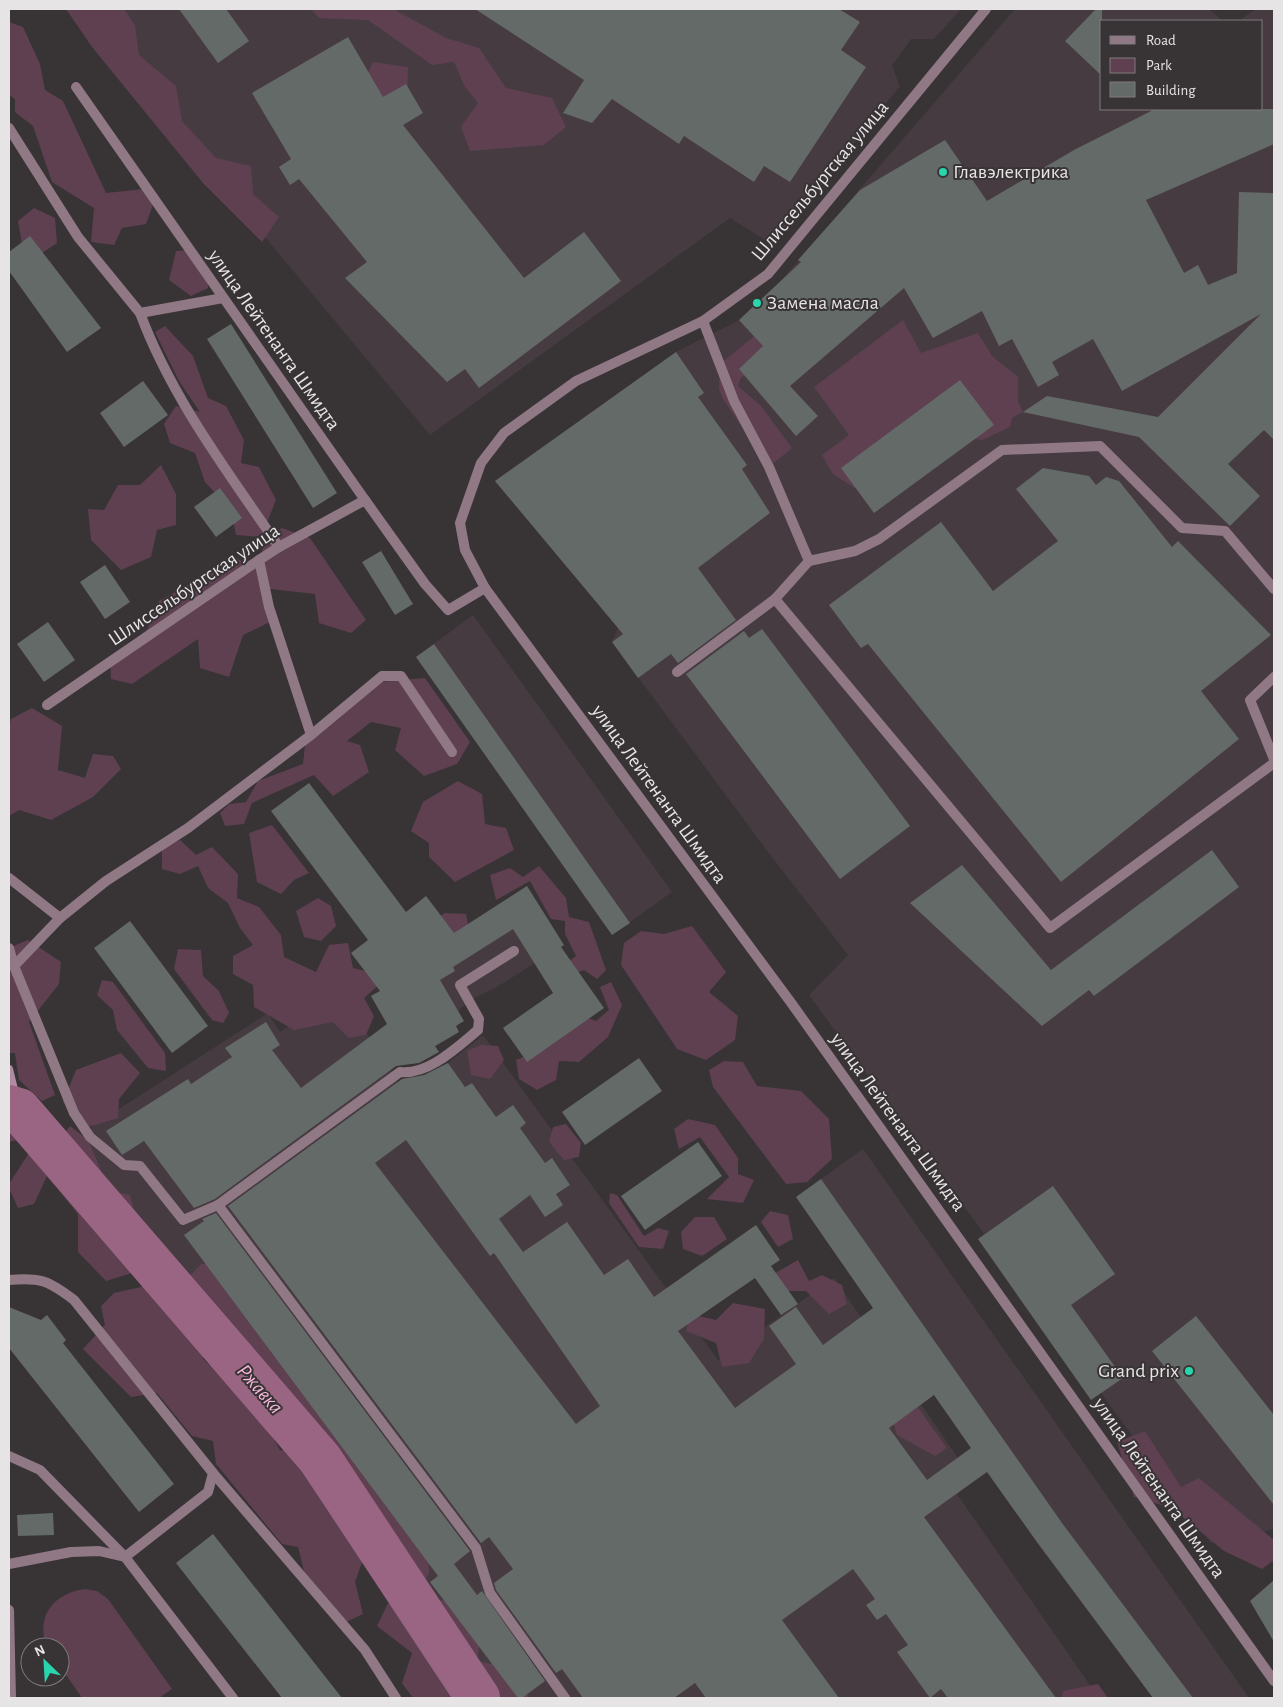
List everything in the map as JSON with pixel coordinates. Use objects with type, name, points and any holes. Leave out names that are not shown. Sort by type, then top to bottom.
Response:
[{"type":"street","name":"Шлиссельбургская улица","points":[[485,588],[465,550],[460,524],[481,464],[504,433],[576,381],[703,321],[768,274],[986,9]]},
{"type":"street","name":"улица Лейтенанта Шмидта","points":[[76,87],[425,584],[448,610],[485,588],[792,1004],[1274,1682]]},
{"type":"street","points":[[9,128],[78,237],[140,313],[153,347],[194,423],[279,547]]},
{"type":"street","points":[[140,313],[223,298]]},
{"type":"street","points":[[703,321],[734,401],[769,467],[809,561]]},
{"type":"street","points":[[677,672],[775,599],[809,561],[855,551],[879,539],[1002,450],[1100,446],[1182,528],[1225,531],[1274,589]]},
{"type":"street","name":"Шлиссельбургская улица","points":[[47,705],[279,547],[365,500]]},
{"type":"street","points":[[259,560],[269,608],[311,735]]},
{"type":"street","points":[[775,599],[1050,928],[1274,764]]},
{"type":"street","points":[[14,966],[60,918],[106,881],[188,828],[311,735],[382,676],[401,676],[452,752]]},
{"type":"street","points":[[1274,676],[1250,700],[1274,759]]},
{"type":"street","points":[[9,878],[60,918]]},
{"type":"street","points":[[9,948],[14,966],[74,1113],[90,1137],[124,1165],[140,1166],[182,1220],[218,1205],[400,1072],[413,1073],[449,1054],[478,1030],[480,1019],[460,985],[514,951]]},
{"type":"street","points":[[218,1205],[476,1548],[490,1593],[565,1698]]},
{"type":"street","points":[[9,1280],[33,1278],[54,1285],[74,1300],[213,1473],[365,1650],[396,1698]]},
{"type":"street","points":[[9,1456],[40,1470],[125,1557],[233,1698]]},
{"type":"street","points":[[125,1557],[208,1492],[213,1473]]},
{"type":"street","points":[[9,1564],[71,1552],[99,1551],[125,1557]]},
{"type":"street","points":[[9,1610],[11,1698]]},
{"type":"shaded area","points":[[82,9],[961,9],[934,39],[911,39],[892,66],[900,86],[773,245],[730,218],[430,435],[270,243],[136,89]]},
{"type":"shaded area","points":[[1015,9],[1209,9],[1222,20],[1100,20],[1100,110],[1263,110],[1263,20],[1240,20],[1255,9],[1274,9],[1274,1529],[1211,1543],[809,995],[848,955],[771,856],[612,642],[618,628],[495,481],[676,352],[739,320],[779,283]]},
{"type":"shaded area","points":[[473,615],[672,892],[612,935],[416,657]]},
{"type":"shaded area","points":[[527,886],[564,945],[497,987],[470,1000],[458,1011],[456,1026],[459,1032],[410,1062],[371,996],[391,984],[438,943]]},
{"type":"shaded area","points":[[337,993],[386,1060],[401,1089],[490,1108],[472,1083],[465,1087],[448,1063],[483,1035],[718,1360],[834,1278],[958,1458],[966,1487],[957,1494],[1099,1698],[492,1698],[330,1455],[70,1147],[94,1125],[268,1013],[280,1032]]},
{"type":"shaded area","points":[[863,1149],[1249,1698],[1153,1698],[1037,1543],[796,1197]]},
{"type":"green space","points":[[66,9],[124,9],[135,25],[139,55],[176,86],[182,121],[216,158],[251,166],[253,194],[279,217],[262,242],[203,183],[92,47]]},
{"type":"green space","points":[[311,9],[393,9],[446,38],[479,48],[506,88],[552,98],[566,127],[544,145],[470,151],[461,127],[478,103],[465,87],[454,62],[432,65],[368,20],[319,18]]},
{"type":"green space","points":[[9,22],[23,27],[40,64],[45,90],[63,101],[106,193],[144,189],[154,202],[146,224],[122,228],[114,245],[91,242],[94,208],[52,182],[33,126],[15,112],[15,99],[9,95]]},
{"type":"green space","points":[[373,62],[408,67],[407,104],[357,94]]},
{"type":"green space","points":[[34,208],[55,218],[57,243],[36,257],[23,250],[18,221]]},
{"type":"green space","points":[[190,250],[209,272],[208,288],[191,296],[169,280],[176,251]]},
{"type":"green space","points":[[818,284],[789,336],[740,379],[738,386],[761,406],[792,448],[769,467],[723,399],[719,389],[720,364]]},
{"type":"green space","points":[[903,320],[921,353],[978,333],[992,356],[1018,377],[1018,401],[1023,412],[1012,418],[1010,427],[982,440],[975,439],[956,414],[855,488],[833,474],[822,455],[849,435],[814,387]]},
{"type":"green space","points":[[165,326],[193,356],[208,398],[226,406],[244,440],[241,463],[259,467],[276,500],[261,537],[236,535],[231,510],[205,482],[195,453],[170,443],[164,424],[176,406],[200,412],[179,381],[155,332]]},
{"type":"green space","points":[[161,465],[176,494],[176,525],[157,530],[151,557],[121,570],[91,540],[88,509],[104,510],[118,485],[140,485]]},
{"type":"green space","points":[[282,528],[310,538],[366,620],[351,633],[319,623],[315,594],[270,589],[270,622],[243,635],[229,677],[200,668],[198,639],[132,684],[111,679],[110,658],[147,630],[159,601],[236,558],[261,571],[263,541]]},
{"type":"green space","points":[[425,678],[470,742],[457,764],[424,776],[395,750],[401,728],[371,722],[347,741],[360,745],[369,772],[333,796],[314,775],[252,803],[244,824],[225,826],[220,813],[229,804],[246,802],[258,781],[303,764],[305,745],[379,682]]},
{"type":"green space","points":[[32,708],[62,726],[58,770],[85,778],[93,754],[113,756],[121,769],[93,797],[51,820],[19,810],[9,816],[9,729],[11,719]]},
{"type":"green space","points":[[458,781],[482,794],[485,824],[506,828],[514,850],[455,882],[429,857],[429,843],[411,831],[423,802]]},
{"type":"green space","points":[[272,825],[309,873],[294,880],[281,894],[257,882],[249,833]]},
{"type":"green space","points":[[180,840],[196,855],[212,847],[238,874],[237,898],[259,907],[281,935],[284,957],[316,972],[329,945],[348,943],[353,968],[377,974],[380,984],[364,998],[374,1016],[366,1035],[349,1038],[333,1022],[294,1030],[254,1007],[253,985],[233,974],[233,956],[253,945],[240,928],[228,903],[208,888],[198,866],[180,874],[162,869],[162,848]]},
{"type":"green space","points":[[539,866],[566,898],[569,917],[589,922],[606,970],[597,979],[584,970],[565,977],[563,966],[576,956],[565,934],[565,921],[551,919],[530,881],[496,900],[490,875],[510,868],[523,877]]},
{"type":"green space","points":[[318,898],[331,906],[336,926],[321,941],[304,937],[296,911]]},
{"type":"green space","points":[[445,913],[466,914],[469,931],[427,958],[414,932]]},
{"type":"green space","points":[[692,926],[726,972],[709,992],[738,1016],[735,1040],[706,1060],[677,1049],[621,965],[624,943],[641,931],[664,934]]},
{"type":"green space","points":[[28,940],[61,962],[59,984],[29,1022],[55,1095],[42,1101],[19,1080],[15,1053],[9,1053],[9,948]]},
{"type":"green space","points":[[178,949],[201,950],[203,976],[219,991],[229,1013],[223,1023],[212,1020],[174,969]]},
{"type":"green space","points":[[102,980],[113,982],[165,1053],[166,1071],[148,1068],[117,1030],[113,1010],[97,995]]},
{"type":"green space","points":[[611,982],[622,1005],[608,1037],[579,1062],[559,1061],[556,1080],[537,1090],[519,1079],[516,1060],[542,1049],[562,1008],[596,1021],[609,1010],[600,987]]},
{"type":"green space","points":[[481,1045],[498,1046],[504,1060],[490,1079],[471,1075],[467,1051]]},
{"type":"green space","points":[[121,1053],[140,1073],[119,1099],[118,1118],[82,1129],[63,1102],[76,1070]]},
{"type":"green space","points":[[724,1061],[743,1062],[757,1086],[801,1091],[829,1119],[832,1159],[807,1182],[786,1184],[713,1087],[709,1070]]},
{"type":"green space","points":[[25,1099],[37,1119],[21,1139],[9,1142],[9,1100]]},
{"type":"green space","points":[[688,1119],[715,1125],[738,1158],[738,1174],[754,1180],[743,1203],[707,1199],[729,1177],[700,1137],[679,1149],[674,1129]]},
{"type":"green space","points":[[566,1124],[581,1143],[579,1157],[564,1160],[549,1142],[553,1127]]},
{"type":"green space","points":[[70,1126],[88,1140],[110,1191],[130,1195],[143,1247],[132,1273],[106,1281],[78,1252],[78,1214],[47,1176],[34,1204],[18,1208],[9,1188],[9,1184],[34,1145],[58,1143]]},
{"type":"green space","points":[[610,1193],[617,1195],[644,1236],[658,1228],[669,1231],[663,1249],[639,1247],[609,1203]]},
{"type":"green space","points":[[770,1211],[788,1215],[793,1239],[778,1247],[761,1222]]},
{"type":"green space","points":[[695,1217],[714,1217],[727,1239],[702,1256],[683,1249],[681,1232]]},
{"type":"green space","points":[[798,1260],[809,1281],[822,1275],[842,1285],[847,1304],[829,1314],[806,1291],[780,1291],[772,1275]]},
{"type":"green space","points":[[201,1264],[206,1264],[383,1480],[387,1508],[427,1531],[429,1573],[418,1593],[387,1572],[335,1469],[292,1421],[284,1406],[184,1286],[184,1282]]},
{"type":"green space","points":[[150,1285],[202,1339],[203,1359],[259,1413],[280,1450],[299,1452],[308,1480],[328,1494],[365,1554],[355,1582],[363,1614],[346,1622],[304,1571],[298,1547],[282,1544],[216,1464],[213,1441],[192,1436],[157,1393],[131,1397],[83,1349],[105,1325],[101,1306],[114,1293]]},
{"type":"green space","points":[[733,1303],[765,1309],[764,1339],[749,1363],[722,1367],[716,1343],[686,1331],[690,1314],[716,1320]]},
{"type":"green space","points":[[916,1405],[947,1448],[935,1456],[897,1435],[891,1415]]},
{"type":"green space","points":[[1145,1431],[1181,1487],[1199,1478],[1274,1540],[1274,1560],[1262,1569],[1224,1551],[1172,1508],[1134,1497],[1117,1442]]},
{"type":"green space","points":[[85,1589],[97,1591],[108,1599],[172,1689],[159,1698],[82,1698],[70,1681],[70,1637],[44,1636],[44,1625],[50,1608],[64,1595]]},
{"type":"green space","points":[[435,1600],[465,1602],[482,1628],[477,1661],[503,1666],[530,1698],[413,1698],[402,1683],[412,1653],[377,1626],[388,1603],[415,1613]]},
{"type":"green space","points":[[1098,1684],[1108,1698],[1062,1698],[1063,1691]]},
{"type":"building","points":[[179,9],[226,9],[249,41],[218,63]]},
{"type":"building","points":[[475,9],[839,9],[860,22],[841,50],[866,67],[790,182],[764,166],[754,182],[684,136],[679,144],[612,99],[592,123],[563,113],[584,80]]},
{"type":"building","points":[[1096,9],[1102,9],[1102,20],[1100,20],[1100,74],[1065,41]]},
{"type":"building","points":[[348,37],[383,97],[406,84],[423,113],[403,125],[524,278],[584,232],[621,281],[479,388],[465,369],[447,382],[345,278],[367,262],[299,179],[290,185],[279,167],[291,159],[252,93]]},
{"type":"building","points":[[1274,109],[1274,144],[1146,200],[1184,273],[1198,265],[1208,285],[1237,273],[1239,192],[1274,193],[1274,440],[1264,430],[1228,464],[1260,496],[1230,526],[1139,437],[1023,412],[1047,396],[1158,417],[1261,314],[1122,391],[1093,339],[1052,362],[1059,375],[1038,387],[1012,339],[999,346],[982,311],[933,338],[904,288],[790,386],[818,416],[796,436],[739,369],[763,346],[739,320],[801,262],[798,260],[860,190],[945,140],[987,201],[1074,150],[1153,110]]},
{"type":"building","points":[[30,236],[101,328],[67,352],[9,271],[9,252]]},
{"type":"building","points":[[231,324],[337,493],[313,508],[207,339]]},
{"type":"building","points":[[676,352],[704,393],[698,397],[747,465],[742,469],[770,513],[698,568],[736,620],[678,663],[671,654],[638,678],[612,642],[623,634],[495,481]]},
{"type":"building","points":[[960,380],[994,425],[874,513],[841,468]]},
{"type":"building","points":[[143,381],[168,415],[124,447],[100,413]]},
{"type":"building","points":[[1043,468],[1089,476],[1096,485],[1106,477],[1119,481],[1172,547],[1178,541],[1271,635],[1201,691],[1239,739],[1061,882],[868,644],[861,648],[829,605],[941,522],[993,591],[1058,541],[1016,489]]},
{"type":"building","points":[[220,488],[242,518],[216,537],[194,507]]},
{"type":"building","points":[[381,551],[413,604],[395,615],[362,562]]},
{"type":"building","points":[[105,565],[130,602],[105,619],[80,582]]},
{"type":"building","points":[[48,622],[75,660],[44,682],[17,644]]},
{"type":"building","points":[[762,629],[910,826],[840,879],[686,674],[744,631],[749,638]]},
{"type":"building","points":[[434,644],[630,923],[612,935],[416,657]]},
{"type":"building","points":[[309,783],[406,912],[426,896],[454,933],[527,886],[564,945],[561,947],[604,1008],[527,1062],[503,1028],[553,993],[513,929],[453,967],[455,971],[440,980],[464,1021],[456,1026],[459,1032],[435,1046],[439,1052],[419,1063],[396,1066],[215,1199],[194,1208],[144,1141],[122,1155],[106,1131],[188,1079],[191,1084],[232,1057],[225,1048],[266,1022],[280,1045],[272,1050],[301,1088],[387,1024],[371,996],[380,991],[351,953],[368,940],[271,811]]},
{"type":"building","points":[[1212,850],[1239,887],[1094,996],[1089,990],[1042,1026],[910,903],[962,865],[1051,970]]},
{"type":"building","points":[[130,921],[208,1026],[172,1053],[94,948]]},
{"type":"building","points":[[639,1058],[662,1091],[585,1145],[562,1112]]},
{"type":"building","points":[[448,1063],[465,1087],[472,1083],[496,1117],[513,1105],[526,1123],[520,1128],[545,1163],[552,1158],[570,1185],[556,1194],[563,1205],[545,1217],[530,1195],[499,1219],[523,1252],[567,1222],[604,1275],[628,1259],[654,1297],[756,1225],[780,1260],[771,1266],[798,1304],[781,1315],[755,1278],[678,1331],[735,1408],[796,1364],[769,1326],[796,1307],[823,1345],[873,1308],[796,1197],[821,1179],[1062,1523],[1193,1698],[1153,1698],[987,1472],[924,1517],[1056,1698],[948,1698],[941,1689],[930,1698],[897,1652],[908,1645],[886,1614],[877,1620],[866,1605],[875,1599],[853,1569],[782,1620],[839,1698],[706,1698],[695,1683],[674,1698],[583,1698],[562,1669],[556,1673],[496,1590],[494,1583],[513,1569],[489,1537],[481,1543],[228,1206],[402,1079],[424,1075]],"holes":[[[406,1140],[490,1256],[494,1253],[600,1406],[576,1424],[375,1163]],[[934,1395],[971,1448],[927,1480],[889,1428]]]},
{"type":"building","points":[[698,1142],[722,1176],[645,1230],[621,1196]]},
{"type":"building","points":[[1053,1186],[1115,1274],[1071,1305],[1123,1378],[1091,1400],[978,1239]]},
{"type":"building","points":[[216,1213],[470,1551],[454,1564],[477,1595],[482,1591],[545,1681],[522,1698],[518,1698],[430,1582],[438,1576],[184,1235],[204,1221],[202,1219]]},
{"type":"building","points":[[9,1307],[41,1320],[47,1315],[66,1340],[63,1343],[174,1484],[139,1512],[9,1348]]},
{"type":"building","points":[[1196,1316],[1274,1415],[1274,1505],[1152,1351]]},
{"type":"building","points":[[53,1513],[54,1535],[18,1536],[17,1515]]},
{"type":"building","points":[[213,1534],[342,1698],[282,1698],[176,1563]]},
{"type":"building","points":[[1274,1580],[1274,1642],[1250,1601]]},
{"type":"waterway","points":[[9,1069],[19,1110]]},
{"type":"waterway","name":"Ржавка","points":[[9,1107],[19,1110],[320,1459],[478,1698]]},
{"type":"place","name":"Главэлектрика","points":[[943,172]]},
{"type":"place","name":"Замена масла","points":[[757,303]]},
{"type":"place","name":"Grand prix","points":[[1189,1371]]}]
